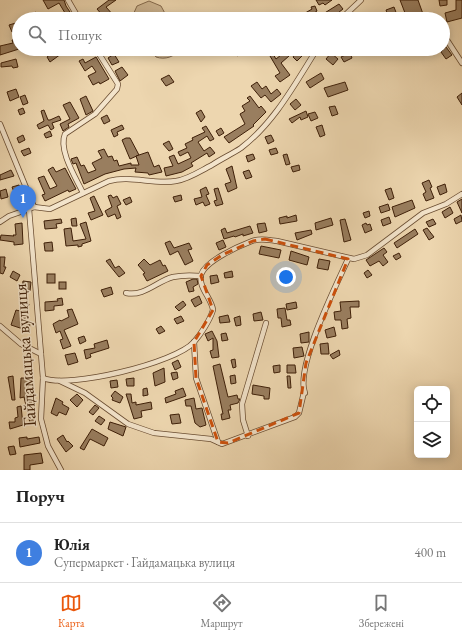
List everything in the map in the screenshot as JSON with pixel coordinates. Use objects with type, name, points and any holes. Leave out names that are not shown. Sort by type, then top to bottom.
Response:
[{"type":"street","points":[[68,0],[75,12]]},
{"type":"street","points":[[348,12],[361,0]]},
{"type":"street","points":[[450,44],[462,63]]},
{"type":"street","points":[[83,194],[63,150],[62,140],[65,134],[95,114],[117,89],[118,84],[100,56]]},
{"type":"street","points":[[0,222],[34,206],[50,209],[120,178],[174,182],[185,180],[240,149],[258,133],[271,118],[312,56]]},
{"type":"street","points":[[0,124],[34,206]]},
{"type":"street","points":[[43,378],[50,381],[60,381],[106,375],[143,367],[170,356],[194,342],[213,310],[202,286],[201,276],[207,265],[222,255],[253,241],[264,239],[348,259],[368,255],[423,213],[446,204],[462,194]]},
{"type":"street","name":"Гайдамацька вулиця","points":[[29,209],[43,378],[41,419],[48,446],[62,470]]},
{"type":"street","points":[[60,381],[85,393],[128,424],[154,433],[211,439],[218,442],[228,443],[295,417],[299,413],[304,393],[306,363],[325,310],[348,259]]},
{"type":"street","points":[[126,293],[131,294],[149,290],[172,277],[186,275],[201,276]]},
{"type":"street","points":[[248,436],[243,420],[242,404],[266,323]]},
{"type":"street","points":[[0,326],[21,344],[41,354]]},
{"type":"street","points":[[194,342],[196,378],[218,442]]},
{"type":"highlighted area","points":[[265,239],[348,259],[306,363],[299,413],[228,443],[218,442],[196,378],[194,342],[213,310],[201,276],[207,265],[222,255],[253,241]]},
{"type":"shaded area","points":[[149,1],[161,6],[164,12],[134,12],[137,6]]},
{"type":"shaded area","points":[[155,56],[172,56],[163,58]]},
{"type":"building","points":[[43,0],[64,0],[70,12],[64,12],[59,3],[48,9]]},
{"type":"building","points":[[109,0],[116,0],[106,7],[110,12],[100,12],[97,9]]},
{"type":"building","points":[[316,0],[332,0],[325,5],[323,3],[319,5]]},
{"type":"building","points":[[400,0],[418,0],[422,12],[405,12]]},
{"type":"building","points":[[439,0],[447,0],[447,5],[440,6]]},
{"type":"building","points":[[456,0],[462,0],[462,18],[450,21],[450,12],[449,12],[456,10]]},
{"type":"building","points":[[339,4],[343,9],[339,12],[326,12]]},
{"type":"building","points":[[315,6],[317,11],[307,12],[312,9],[311,7]]},
{"type":"building","points":[[394,7],[396,12],[387,12],[386,10]]},
{"type":"building","points":[[12,24],[12,32],[9,25]]},
{"type":"building","points":[[12,43],[12,51],[0,55],[0,46]]},
{"type":"building","points":[[450,52],[452,55],[446,59],[444,56],[450,56]]},
{"type":"building","points":[[48,56],[58,56],[50,62],[47,57]]},
{"type":"building","points":[[115,56],[119,62],[112,65],[108,58]]},
{"type":"building","points":[[270,56],[274,56],[276,59],[280,56],[289,56],[281,63],[290,75],[280,82],[275,76],[280,73]]},
{"type":"building","points":[[294,56],[302,56],[297,61]]},
{"type":"building","points":[[328,56],[334,56],[338,59],[333,65],[326,59]]},
{"type":"building","points":[[351,56],[352,58],[344,62],[341,57]]},
{"type":"building","points":[[96,57],[109,79],[100,84],[99,82],[93,85],[88,76],[96,72],[92,66],[85,71],[79,61],[83,59],[85,63]]},
{"type":"building","points":[[16,59],[18,67],[1,67],[1,63]]},
{"type":"building","points":[[122,67],[128,75],[120,81],[115,71]]},
{"type":"building","points":[[321,73],[324,79],[310,88],[306,82]]},
{"type":"building","points":[[169,75],[174,82],[166,86],[161,79]]},
{"type":"building","points":[[257,82],[262,89],[266,86],[271,94],[277,89],[281,94],[271,102],[265,95],[261,98],[251,86]]},
{"type":"building","points":[[345,82],[348,90],[328,97],[324,88]]},
{"type":"building","points":[[16,89],[19,97],[10,101],[7,92]]},
{"type":"building","points":[[462,93],[462,105],[457,97]]},
{"type":"building","points":[[25,95],[28,103],[23,105],[20,97]]},
{"type":"building","points":[[86,96],[93,111],[86,115],[80,99]]},
{"type":"building","points":[[250,96],[259,108],[261,106],[266,112],[253,125],[254,126],[229,143],[224,137],[245,124],[240,114],[245,111],[242,106],[250,101],[247,98]]},
{"type":"building","points":[[296,99],[301,105],[295,110],[290,104]]},
{"type":"building","points":[[70,102],[79,118],[68,124],[69,127],[63,131],[60,124],[70,119],[63,105]]},
{"type":"building","points":[[335,106],[338,114],[332,116],[329,107]]},
{"type":"building","points":[[23,108],[25,113],[20,115],[18,110]]},
{"type":"building","points":[[44,110],[48,120],[59,116],[61,120],[52,123],[54,128],[51,130],[48,125],[39,129],[37,125],[44,121],[41,111]]},
{"type":"building","points":[[201,110],[205,117],[201,122],[196,113]]},
{"type":"building","points":[[306,111],[308,117],[301,120],[300,117],[292,123],[289,119]]},
{"type":"building","points":[[315,112],[318,118],[311,121],[308,114]]},
{"type":"building","points":[[107,115],[110,121],[104,124],[101,118]]},
{"type":"building","points":[[122,125],[124,129],[117,132],[118,135],[114,137],[111,130]]},
{"type":"building","points":[[322,125],[325,135],[320,137],[316,127]]},
{"type":"building","points":[[206,126],[214,139],[210,141],[207,136],[198,142],[204,151],[210,147],[215,153],[209,157],[207,153],[191,163],[193,166],[182,172],[166,176],[164,168],[173,166],[169,157],[174,155],[178,164],[191,158],[188,152],[180,156],[178,152],[187,148],[185,144],[193,140],[192,138],[205,132],[202,128]]},
{"type":"building","points":[[221,128],[224,133],[219,136],[216,131]]},
{"type":"building","points":[[50,131],[52,136],[46,138],[44,134]]},
{"type":"building","points":[[23,135],[25,140],[19,143],[17,138]]},
{"type":"building","points":[[271,135],[274,141],[268,144],[265,137]]},
{"type":"building","points":[[130,138],[139,155],[130,159],[122,140]]},
{"type":"building","points":[[169,141],[173,149],[169,151],[163,144]]},
{"type":"building","points":[[29,148],[31,153],[24,156],[21,151]]},
{"type":"building","points":[[276,148],[278,153],[271,155],[269,150]]},
{"type":"building","points":[[104,149],[108,157],[112,156],[114,161],[117,160],[119,166],[131,163],[131,165],[139,165],[136,156],[148,152],[154,167],[159,165],[162,172],[149,175],[148,173],[135,172],[136,168],[124,169],[105,174],[84,184],[76,163],[73,164],[71,159],[77,157],[81,166],[84,165],[88,173],[96,170],[92,163],[102,158],[98,151]]},
{"type":"building","points":[[253,154],[255,159],[248,162],[246,156]]},
{"type":"building","points":[[287,154],[290,164],[286,165],[283,155]]},
{"type":"building","points":[[299,165],[300,170],[293,172],[291,167]]},
{"type":"building","points":[[232,166],[237,188],[228,192],[225,184],[231,182],[226,169]]},
{"type":"building","points":[[53,167],[56,172],[65,168],[76,189],[69,192],[68,190],[45,201],[42,195],[45,194],[38,178],[44,176],[50,189],[57,186],[48,170]]},
{"type":"building","points":[[11,170],[14,176],[0,180],[0,175]]},
{"type":"building","points":[[249,170],[252,177],[246,179],[243,172]]},
{"type":"building","points":[[429,180],[434,198],[426,201],[423,194],[426,192],[422,183]]},
{"type":"building","points":[[445,184],[447,192],[440,195],[437,187]]},
{"type":"building","points":[[19,185],[21,190],[14,192],[12,187]]},
{"type":"building","points":[[206,187],[209,194],[206,195],[210,204],[205,206],[203,202],[196,205],[194,199],[202,197],[200,190]]},
{"type":"building","points":[[218,188],[223,204],[216,206],[214,201],[217,200],[214,189]]},
{"type":"building","points":[[391,188],[394,198],[389,200],[385,190]]},
{"type":"building","points":[[6,189],[8,197],[1,199],[0,191]]},
{"type":"building","points":[[111,195],[113,198],[117,196],[121,204],[117,206],[121,217],[117,219],[115,214],[108,217],[105,211],[112,207],[108,196]]},
{"type":"building","points":[[181,195],[182,200],[175,202],[173,197]]},
{"type":"building","points":[[94,196],[103,215],[91,220],[88,213],[95,211],[90,198]]},
{"type":"building","points":[[130,197],[132,202],[126,205],[123,200]]},
{"type":"building","points":[[462,199],[462,213],[457,202]]},
{"type":"building","points":[[412,200],[415,208],[395,217],[392,207]]},
{"type":"building","points":[[388,204],[390,210],[381,213],[379,207]]},
{"type":"building","points":[[450,207],[453,213],[445,218],[442,212]]},
{"type":"building","points":[[369,211],[370,216],[365,218],[363,213]]},
{"type":"building","points":[[296,215],[297,221],[280,224],[279,218],[287,216],[287,218]]},
{"type":"building","points":[[461,215],[462,221],[456,224],[454,219]]},
{"type":"building","points":[[389,217],[391,223],[383,226],[381,220]]},
{"type":"building","points":[[76,218],[77,226],[72,226],[71,219]]},
{"type":"building","points":[[331,218],[333,225],[316,230],[315,223]]},
{"type":"building","points":[[61,219],[62,223],[56,224],[57,228],[45,229],[44,221]]},
{"type":"building","points":[[345,219],[351,240],[344,242],[340,220]]},
{"type":"building","points":[[433,219],[436,224],[429,227],[426,222]]},
{"type":"building","points":[[86,222],[91,241],[78,247],[78,245],[66,246],[64,229],[71,228],[73,241],[86,239],[80,224]]},
{"type":"building","points":[[22,223],[23,244],[14,245],[14,242],[0,240],[1,235],[16,235],[15,224]]},
{"type":"building","points":[[265,223],[267,231],[259,233],[257,224]]},
{"type":"building","points":[[366,223],[367,225],[370,224],[372,230],[365,233],[362,225]]},
{"type":"building","points":[[250,226],[253,233],[224,239],[221,230],[225,228],[227,233]]},
{"type":"building","points":[[427,228],[434,237],[429,240],[423,230]]},
{"type":"building","points":[[415,229],[418,234],[397,248],[394,243]]},
{"type":"building","points":[[311,230],[312,234],[297,240],[295,233]]},
{"type":"building","points":[[223,240],[226,247],[219,250],[216,243]]},
{"type":"building","points":[[170,241],[174,248],[189,243],[192,249],[188,250],[193,261],[185,265],[178,251],[170,255],[165,243]]},
{"type":"building","points":[[52,242],[53,251],[45,251],[44,243]]},
{"type":"building","points":[[261,246],[281,250],[279,258],[259,254]]},
{"type":"building","points":[[384,248],[387,252],[383,255],[388,262],[383,266],[379,261],[370,266],[366,260]]},
{"type":"building","points":[[291,251],[309,257],[307,265],[289,260]]},
{"type":"building","points":[[399,253],[401,257],[396,260],[393,256]]},
{"type":"building","points":[[0,257],[5,257],[4,267],[6,267],[3,274],[0,273]]},
{"type":"building","points":[[110,259],[115,268],[119,266],[125,273],[119,277],[106,261]]},
{"type":"building","points":[[144,259],[150,265],[160,260],[168,271],[147,281],[143,274],[145,273],[138,265]]},
{"type":"building","points":[[319,259],[330,261],[328,270],[317,268]]},
{"type":"building","points":[[368,270],[372,275],[367,278],[364,273]]},
{"type":"building","points":[[13,271],[20,275],[17,281],[10,277]]},
{"type":"building","points":[[232,271],[233,277],[225,278],[224,273]]},
{"type":"building","points":[[47,274],[55,274],[55,283],[47,283]]},
{"type":"building","points":[[217,275],[219,282],[211,284],[210,276]]},
{"type":"building","points":[[197,279],[198,284],[193,287],[194,291],[189,292],[186,282]]},
{"type":"building","points":[[23,281],[31,282],[30,291],[22,290]]},
{"type":"building","points":[[59,282],[66,282],[66,289],[59,289]]},
{"type":"building","points":[[111,287],[113,294],[104,297],[101,290]]},
{"type":"building","points":[[199,296],[202,303],[195,307],[191,300]]},
{"type":"building","points":[[62,298],[63,305],[54,306],[54,310],[45,311],[45,302],[58,301],[57,299]]},
{"type":"building","points":[[183,301],[186,305],[179,311],[175,307]]},
{"type":"building","points":[[359,301],[359,307],[350,307],[351,318],[347,319],[348,328],[342,329],[341,320],[335,320],[334,312],[341,311],[340,302]]},
{"type":"building","points":[[23,302],[29,304],[24,322],[30,323],[29,331],[11,325],[16,310],[20,311]]},
{"type":"building","points":[[296,302],[297,308],[287,310],[286,304]]},
{"type":"building","points":[[285,308],[287,320],[290,320],[291,325],[282,327],[281,318],[278,318],[277,309]]},
{"type":"building","points":[[72,309],[78,324],[64,330],[71,346],[63,349],[60,340],[63,339],[60,331],[56,333],[53,324],[69,317],[67,310]]},
{"type":"building","points":[[261,312],[263,320],[254,321],[253,314]]},
{"type":"building","points":[[228,315],[230,322],[220,323],[219,317]]},
{"type":"building","points":[[181,316],[184,321],[177,324],[174,319]]},
{"type":"building","points":[[240,316],[241,325],[236,326],[234,318]]},
{"type":"building","points":[[161,326],[165,331],[159,334],[156,329]]},
{"type":"building","points":[[334,327],[336,336],[327,338],[325,330]]},
{"type":"building","points":[[212,331],[217,341],[219,357],[212,358],[210,351],[213,350],[213,338],[208,341],[205,334]]},
{"type":"building","points":[[309,332],[309,342],[301,343],[300,334]]},
{"type":"building","points":[[226,333],[228,340],[222,341],[221,334]]},
{"type":"building","points":[[84,336],[86,341],[80,344],[78,338]]},
{"type":"building","points":[[107,340],[109,348],[90,354],[91,357],[86,359],[84,350],[95,348],[94,344]]},
{"type":"building","points":[[328,343],[329,354],[321,354],[320,344]]},
{"type":"building","points":[[302,347],[304,356],[294,358],[293,348]]},
{"type":"building","points":[[339,350],[340,355],[333,359],[330,355]]},
{"type":"building","points":[[75,353],[78,362],[68,365],[65,355]]},
{"type":"building","points":[[235,359],[236,367],[233,368],[231,360]]},
{"type":"building","points":[[178,360],[181,367],[175,370],[172,363]]},
{"type":"building","points":[[220,364],[228,397],[237,395],[238,399],[240,399],[238,403],[230,405],[231,410],[228,410],[230,418],[222,420],[221,414],[223,414],[213,366]]},
{"type":"building","points":[[280,365],[280,372],[274,373],[273,366]]},
{"type":"building","points":[[287,365],[295,365],[296,373],[287,373]]},
{"type":"building","points":[[164,368],[165,382],[155,386],[153,373]]},
{"type":"building","points":[[177,372],[178,378],[173,380],[171,373]]},
{"type":"building","points":[[235,375],[236,383],[231,384],[230,376]]},
{"type":"building","points":[[13,376],[15,400],[12,400],[8,377]]},
{"type":"building","points":[[287,376],[290,376],[291,388],[288,388]]},
{"type":"building","points":[[21,378],[28,378],[28,390],[30,389],[36,422],[30,423],[24,397],[20,398]]},
{"type":"building","points":[[134,378],[134,386],[127,386],[126,379]]},
{"type":"building","points":[[117,380],[118,387],[111,388],[110,381]]},
{"type":"building","points":[[253,385],[270,388],[269,399],[264,399],[264,396],[252,394]]},
{"type":"building","points":[[147,388],[148,395],[143,396],[143,389]]},
{"type":"building","points":[[183,388],[186,396],[166,403],[165,398],[176,394],[175,391]]},
{"type":"building","points":[[115,391],[123,397],[120,403],[112,400],[113,398],[111,396]]},
{"type":"building","points":[[77,394],[83,400],[77,407],[70,400]]},
{"type":"building","points":[[126,394],[131,394],[132,403],[136,402],[136,405],[151,402],[152,409],[141,411],[142,417],[134,419]]},
{"type":"building","points":[[56,398],[69,408],[66,415],[59,412],[57,416],[51,413]]},
{"type":"building","points":[[194,398],[196,409],[202,408],[206,425],[200,427],[195,423],[191,406],[186,406],[185,400]]},
{"type":"building","points":[[95,405],[99,408],[93,415],[89,412]]},
{"type":"building","points":[[21,406],[23,425],[10,429],[9,422],[15,422],[15,418],[18,417],[17,407]]},
{"type":"building","points":[[179,414],[181,423],[172,424],[170,415]]},
{"type":"building","points":[[99,416],[105,420],[101,425],[95,421]]},
{"type":"building","points":[[110,422],[126,427],[123,436],[108,429]]},
{"type":"building","points":[[92,429],[108,438],[104,446],[90,439],[84,450],[80,448]]},
{"type":"building","points":[[63,435],[67,442],[68,441],[73,446],[66,452],[57,439]]},
{"type":"building","points":[[27,437],[27,439],[39,437],[40,443],[20,447],[19,438]]},
{"type":"building","points":[[14,446],[16,454],[10,455],[8,447]]},
{"type":"building","points":[[41,453],[43,463],[30,465],[30,470],[24,470],[24,455]]},
{"type":"place","name":"Юлія","points":[[23,218]]}]
